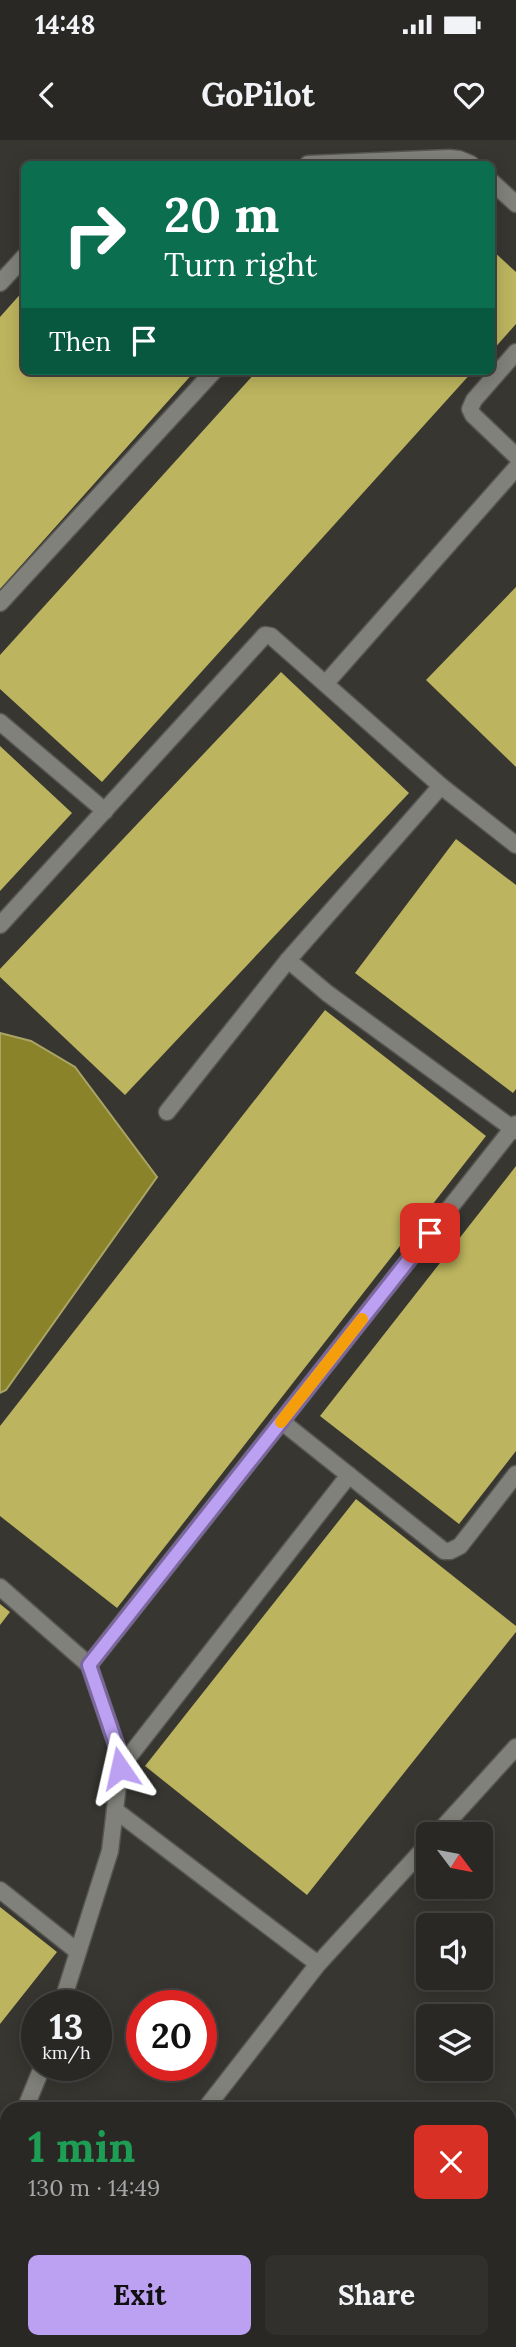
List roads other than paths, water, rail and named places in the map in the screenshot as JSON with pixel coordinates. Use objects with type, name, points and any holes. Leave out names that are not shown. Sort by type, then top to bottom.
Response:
[{"type":"lane","points":[[418,161],[449,158],[460,161]]},
{"type":"lane","points":[[495,186],[516,204]]},
{"type":"lane","points":[[0,283],[21,260]]},
{"type":"lane","points":[[516,352],[474,400],[470,409],[472,415],[516,456]]},
{"type":"lane","points":[[0,603],[211,375]]},
{"type":"lane","points":[[326,683],[516,468]]},
{"type":"lane","points":[[0,925],[265,635],[271,636],[442,786],[516,845]]},
{"type":"lane","points":[[0,722],[105,811]]},
{"type":"lane","points":[[167,1112],[288,960],[442,786]]},
{"type":"lane","points":[[89,1665],[515,1127],[327,993],[288,960]]},
{"type":"lane","points":[[282,1421],[439,1548],[450,1551],[460,1546],[516,1474]]},
{"type":"lane","points":[[120,1768],[349,1475]]},
{"type":"lane","points":[[0,1587],[89,1665],[118,1750],[120,1768],[110,1851],[66,1990]]},
{"type":"lane","points":[[448,1822],[516,1747]]},
{"type":"lane","points":[[114,1810],[318,1964]]},
{"type":"lane","points":[[211,2102],[318,1964],[416,1857]]},
{"type":"lane","points":[[0,1890],[77,1951]]},
{"type":"lane","points":[[28,2102],[36,2081]]}]
